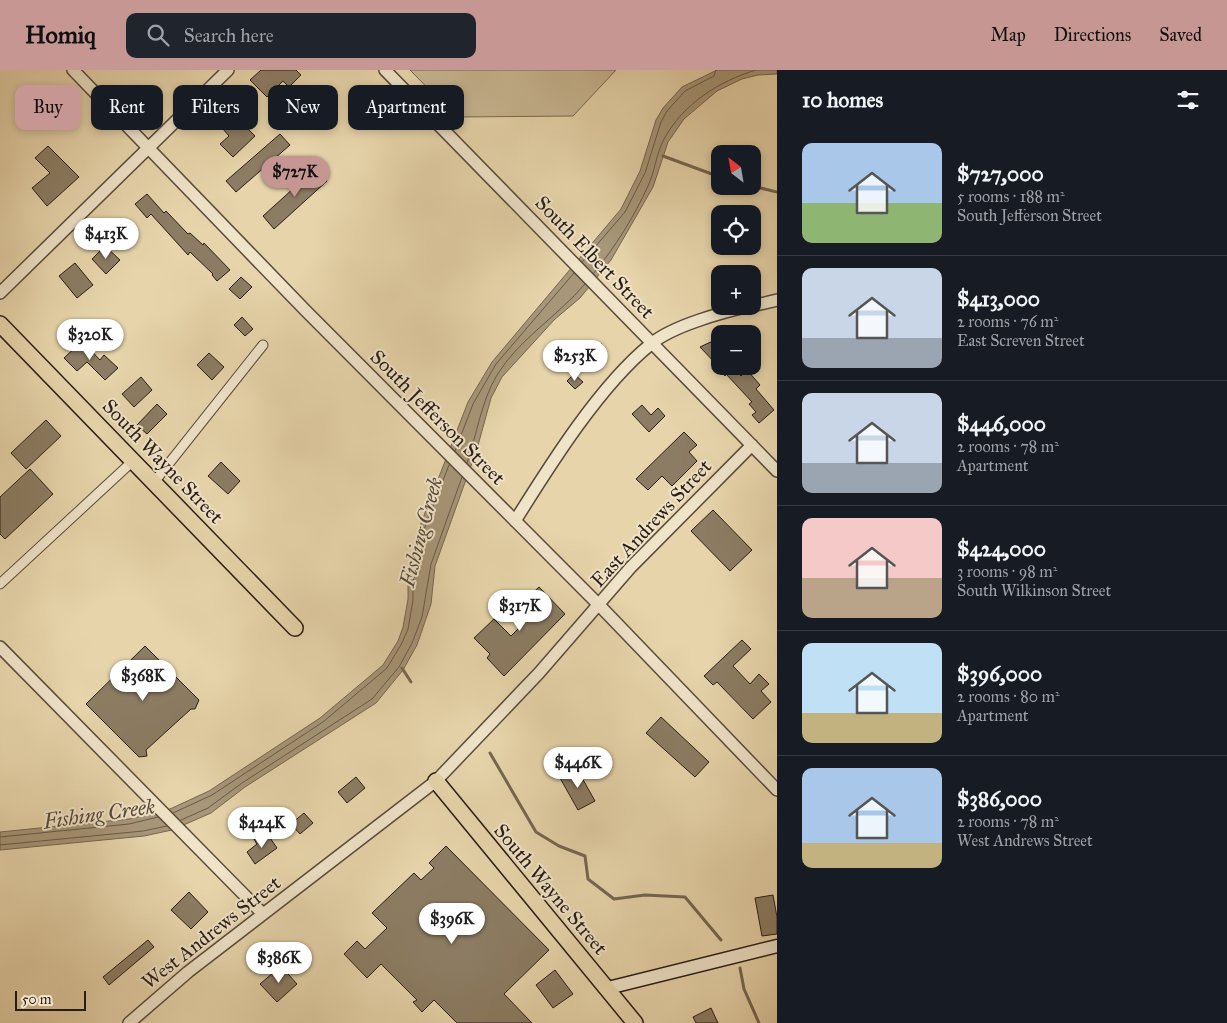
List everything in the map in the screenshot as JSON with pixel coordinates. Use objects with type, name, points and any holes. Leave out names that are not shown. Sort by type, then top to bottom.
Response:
[{"type":"main road","name":"South Wayne Street","points":[[0,324],[155,481],[295,628]]},
{"type":"main road","name":"South Wayne Street","points":[[436,782],[608,988],[634,1023]]},
{"type":"main road","points":[[608,988],[777,946]]},
{"type":"street","name":"South Jefferson Street","points":[[73,70],[305,310],[599,605],[777,790]]},
{"type":"street","points":[[0,293],[228,70]]},
{"type":"street","name":"South Elbert Street","points":[[385,70],[777,471]]},
{"type":"street","points":[[761,304],[777,300]]},
{"type":"street","points":[[515,521],[559,453],[590,412],[652,342],[715,315]]},
{"type":"street","points":[[155,481],[263,345]]},
{"type":"street","name":"East Andrews Street","points":[[436,782],[539,673],[631,567],[752,445]]},
{"type":"street","points":[[0,584],[134,460]]},
{"type":"street","points":[[0,647],[263,914]]},
{"type":"street","name":"West Andrews Street","points":[[129,1023],[188,972],[436,782]]},
{"type":"shaded area","points":[[410,70],[616,70],[573,116],[464,117],[464,85],[425,85]]},
{"type":"water","name":"Fishing Creek","points":[[717,70],[777,70],[777,74],[758,75],[742,79],[717,91],[684,119],[668,142],[653,187],[611,260],[580,298],[555,319],[502,377],[491,398],[477,449],[435,566],[431,604],[417,645],[403,670],[376,703],[245,787],[211,813],[172,830],[144,836],[0,850],[0,832],[129,819],[170,809],[209,791],[320,718],[383,665],[398,641],[403,627],[408,599],[408,582],[418,531],[468,402],[492,362],[621,209],[640,171],[656,120],[663,108],[682,87]]},
{"type":"building","points":[[261,70],[296,70],[301,75],[291,85],[287,85],[283,81],[279,85],[268,85],[267,97],[258,88],[258,85],[255,85],[250,80]]},
{"type":"building","points":[[224,130],[249,130],[255,136],[233,157],[220,144],[229,136]]},
{"type":"building","points":[[280,134],[290,145],[236,192],[226,181]]},
{"type":"building","points":[[48,146],[79,177],[47,206],[32,188],[50,173],[35,158]]},
{"type":"building","points":[[316,168],[327,181],[274,229],[263,216]]},
{"type":"building","points":[[147,194],[164,213],[166,211],[188,234],[190,233],[203,245],[204,243],[230,270],[217,281],[213,274],[190,252],[188,255],[151,214],[147,218],[135,204]]},
{"type":"building","points":[[105,246],[120,260],[106,274],[92,259]]},
{"type":"building","points":[[75,263],[93,285],[77,298],[59,276]]},
{"type":"building","points":[[241,277],[252,287],[240,299],[229,289]]},
{"type":"building","points":[[242,317],[253,329],[245,336],[234,325]]},
{"type":"building","points":[[82,341],[100,360],[104,355],[118,368],[105,380],[87,362],[77,371],[64,358]]},
{"type":"building","points":[[711,342],[711,359],[700,347]]},
{"type":"building","points":[[601,343],[605,348],[589,365],[582,358]]},
{"type":"building","points":[[209,353],[224,367],[212,380],[197,365]]},
{"type":"building","points":[[574,374],[583,382],[575,389],[567,381]]},
{"type":"building","points":[[727,375],[751,375],[760,385],[756,389],[774,410],[759,423],[752,415],[756,412],[749,404],[752,402]]},
{"type":"building","points":[[141,377],[152,390],[134,407],[122,394]]},
{"type":"building","points":[[157,404],[167,414],[147,434],[137,425]]},
{"type":"building","points":[[642,405],[651,415],[658,408],[665,416],[649,432],[632,414]]},
{"type":"building","points":[[46,420],[61,436],[26,469],[11,453]]},
{"type":"building","points":[[684,432],[697,445],[689,452],[697,461],[672,486],[662,476],[648,490],[636,479]]},
{"type":"building","points":[[221,462],[240,481],[228,494],[208,476]]},
{"type":"building","points":[[30,469],[53,494],[5,539],[0,534],[0,497]]},
{"type":"building","points":[[713,510],[752,550],[730,571],[691,531]]},
{"type":"building","points":[[539,587],[565,614],[504,676],[487,658],[490,654],[474,638],[494,619],[511,636],[528,619],[517,608]]},
{"type":"building","points":[[742,640],[751,649],[733,666],[750,684],[759,674],[769,684],[761,691],[771,702],[753,719],[717,682],[713,685],[704,676]]},
{"type":"building","points":[[145,646],[199,700],[195,709],[191,709],[146,750],[147,756],[139,757],[86,704]]},
{"type":"building","points":[[661,717],[709,762],[695,777],[646,733]]},
{"type":"building","points":[[577,769],[595,801],[578,810],[560,778]]},
{"type":"building","points":[[356,777],[365,788],[347,803],[338,792]]},
{"type":"building","points":[[304,813],[313,823],[300,834],[291,824]]},
{"type":"building","points":[[260,835],[263,839],[268,835],[277,848],[255,864],[247,852],[257,844],[254,839]]},
{"type":"building","points":[[446,846],[549,950],[504,994],[532,1023],[457,1023],[434,1000],[422,1012],[413,1002],[417,1000],[381,964],[367,978],[344,954],[357,941],[365,949],[387,928],[372,913],[414,873],[421,880],[434,868],[429,863]]},
{"type":"building","points":[[189,892],[208,912],[191,929],[171,910]]},
{"type":"building","points":[[773,895],[777,917],[777,934],[762,936],[755,898]]},
{"type":"building","points":[[148,940],[154,947],[109,985],[103,977]]},
{"type":"building","points":[[281,966],[297,984],[277,1002],[260,984]]},
{"type":"building","points":[[555,970],[573,994],[553,1008],[536,985]]},
{"type":"building","points":[[711,1008],[718,1023],[696,1023],[693,1017]]},
{"type":"waterway","points":[[663,156],[711,174]]},
{"type":"waterway","points":[[761,188],[777,192]]},
{"type":"waterway","points":[[402,668],[411,682]]},
{"type":"waterway","points":[[490,753],[536,832],[559,846],[585,856],[588,879],[614,899],[645,895],[685,897],[721,940]]},
{"type":"waterway","points":[[740,968],[744,989],[759,1023]]}]
